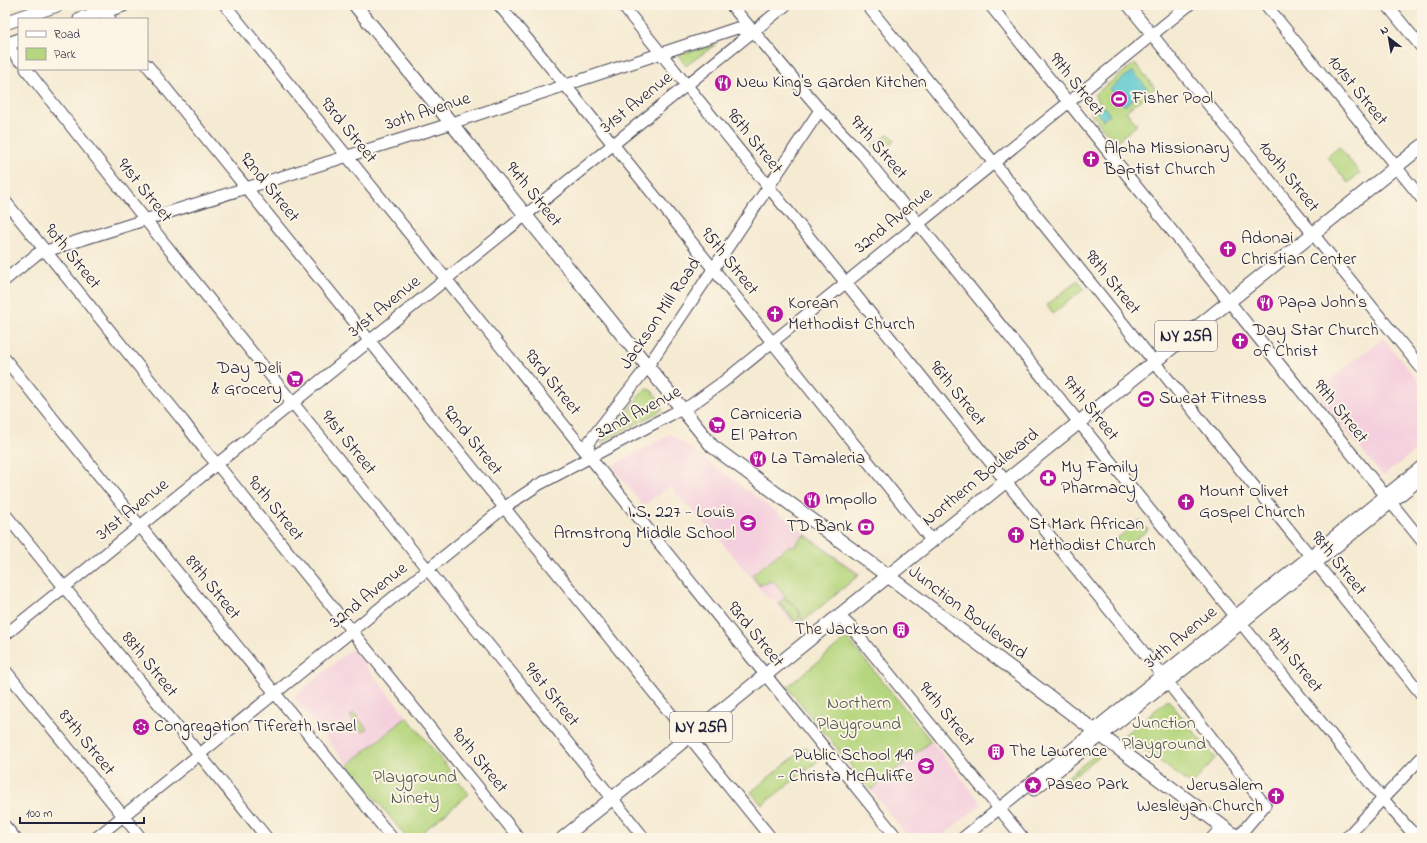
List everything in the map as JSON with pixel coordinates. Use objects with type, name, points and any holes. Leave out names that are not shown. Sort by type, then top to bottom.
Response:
[{"type":"main road","points":[[19,18],[57,5]]},
{"type":"main road","points":[[83,18],[123,5]]},
{"type":"main road","name":"94th Street","points":[[355,5],[682,409]]},
{"type":"main road","points":[[5,23],[18,18]]},
{"type":"main road","points":[[6,44],[18,40]]},
{"type":"main road","name":"Northern Boulevard","points":[[563,838],[1422,146]]},
{"type":"main road","name":"Junction Boulevard","points":[[682,409],[712,446],[1238,838]]},
{"type":"street","name":"93rd Street","points":[[225,5],[897,838]]},
{"type":"street","name":"95th Street","points":[[499,5],[566,86],[932,541]]},
{"type":"street","name":"96th Street","points":[[622,5],[1265,805],[1238,838]]},
{"type":"street","name":"97th Street","points":[[731,5],[820,110],[863,155],[1383,799],[1409,829],[1420,838]]},
{"type":"street","name":"31st Avenue","points":[[5,635],[786,5]]},
{"type":"street","name":"98th Street","points":[[867,5],[1422,695]]},
{"type":"street","name":"99th Street","points":[[990,5],[1422,541]]},
{"type":"street","name":"100th Street","points":[[1128,5],[1422,370]]},
{"type":"street","name":"32nd Avenue","points":[[96,838],[505,507],[538,484],[692,405],[717,386],[1188,5]]},
{"type":"street","name":"101st Street","points":[[1266,5],[1422,198]]},
{"type":"street","points":[[1387,5],[1422,48]]},
{"type":"street","name":"30th Avenue","points":[[5,280],[37,254],[46,251],[566,86],[737,28],[753,31]]},
{"type":"street","points":[[6,44],[18,59]]},
{"type":"street","name":"92nd Street","points":[[148,66],[771,838]]},
{"type":"street","name":"91st Street","points":[[27,70],[144,220],[429,570],[644,838]]},
{"type":"street","name":"Jackson Mill Road","points":[[590,458],[588,443],[648,366],[820,110]]},
{"type":"street","name":"90th Street","points":[[5,202],[519,838]]},
{"type":"street","name":"89th Street","points":[[5,358],[392,838]]},
{"type":"street","name":"34th Avenue","points":[[975,838],[1002,812],[1388,499],[1422,466]]},
{"type":"street","name":"34th Avenue","points":[[1388,499],[1422,478]]},
{"type":"street","name":"88th Street","points":[[5,514],[267,838]]},
{"type":"street","name":"94th Street","points":[[839,616],[851,627],[1023,838]]},
{"type":"street","name":"87th Street","points":[[5,670],[141,838]]},
{"type":"street","points":[[1346,838],[1422,757]]},
{"type":"street","name":"34th Avenue","points":[[963,838],[1002,812]]},
{"type":"street","points":[[5,826],[15,838]]},
{"type":"street","points":[[1212,838],[1222,827]]},
{"type":"shaded area","points":[[1383,338],[1422,386],[1422,445],[1383,476],[1315,392]]},
{"type":"shaded area","name":"I.S. 227 - Louis Armstrong Middle School","points":[[671,434],[861,574],[796,628],[773,599],[770,601],[720,540],[670,486],[643,506],[612,466]]},
{"type":"shaded area","points":[[352,649],[407,717],[348,765],[293,697]]},
{"type":"shaded area","name":"Public School 149 - Christa McAuliffe","points":[[931,741],[982,804],[939,838],[909,838],[871,790]]},
{"type":"green space","points":[[716,44],[686,66],[678,55]]},
{"type":"green space","name":"Fisher Pool","points":[[1135,63],[1155,88],[1126,111],[1137,125],[1115,143],[1090,112],[1101,104],[1094,95]]},
{"type":"green space","points":[[889,134],[895,140],[878,153],[872,145]]},
{"type":"green space","points":[[1339,147],[1360,173],[1348,183],[1327,157]]},
{"type":"green space","points":[[1078,280],[1084,289],[1053,313],[1047,305]]},
{"type":"green space","points":[[645,389],[651,390],[663,404],[662,410],[601,443]]},
{"type":"green space","points":[[1140,520],[1148,530],[1122,550],[1114,541]]},
{"type":"green space","points":[[805,535],[859,575],[802,622],[798,610],[785,597],[774,581],[759,585],[752,575],[791,544],[793,547],[797,544],[796,542]]},
{"type":"green space","points":[[784,598],[797,608],[800,614],[797,624],[779,603]]},
{"type":"green space","name":"Northern Playground","points":[[847,638],[931,741],[871,790],[787,687]]},
{"type":"green space","name":"Junction Playground","points":[[1168,700],[1215,758],[1192,785],[1124,735]]},
{"type":"green space","points":[[354,713],[367,729],[363,732],[350,716]]},
{"type":"green space","name":"Playground Ninety","points":[[407,717],[469,794],[415,838],[407,838],[348,765]]},
{"type":"green space","points":[[806,747],[818,761],[762,805],[751,792]]},
{"type":"green space","points":[[1099,752],[1102,754],[1069,780],[1067,777]]},
{"type":"water","points":[[1132,71],[1147,88],[1125,106],[1110,89]]},
{"type":"water","points":[[1104,107],[1110,115],[1103,120],[1097,112]]},
{"type":"place","name":"New King's Garden Kitchen","points":[[723,83]]},
{"type":"place","name":"Fisher Pool","points":[[1119,99]]},
{"type":"place","name":"Alpha Missionary Baptist Church","points":[[1091,159]]},
{"type":"place","name":"Adonai Christian Center","points":[[1228,249]]},
{"type":"place","name":"Papa John's","points":[[1265,303]]},
{"type":"place","name":"Korean Methodist Church","points":[[775,314]]},
{"type":"place","name":"Day Star Church of Christ","points":[[1240,341]]},
{"type":"place","name":"Day Deli & Grocery","points":[[295,379]]},
{"type":"place","name":"Sweat Fitness","points":[[1146,399]]},
{"type":"place","name":"Carniceria El Patron","points":[[717,425]]},
{"type":"place","name":"La Tamaleria","points":[[758,459]]},
{"type":"place","name":"My Family Pharmacy","points":[[1048,478]]},
{"type":"place","name":"Impollo","points":[[812,500]]},
{"type":"place","name":"Mount Olivet Gospel Church","points":[[1186,502]]},
{"type":"place","name":"I.S. 227 - Louis Armstrong Middle School","points":[[748,523]]},
{"type":"place","name":"TD Bank","points":[[866,527]]},
{"type":"place","name":"St Mark African Methodist Church","points":[[1016,535]]},
{"type":"place","name":"The Jackson","points":[[901,630]]},
{"type":"place","name":"Congregation Tifereth Israel","points":[[141,727]]},
{"type":"place","name":"The Lawrence","points":[[996,752]]},
{"type":"place","name":"Public School 149 - Christa McAuliffe","points":[[926,766]]},
{"type":"place","name":"Paseo Park","points":[[1033,785]]},
{"type":"place","name":"Jerusalem Wesleyan Church","points":[[1276,796]]}]
